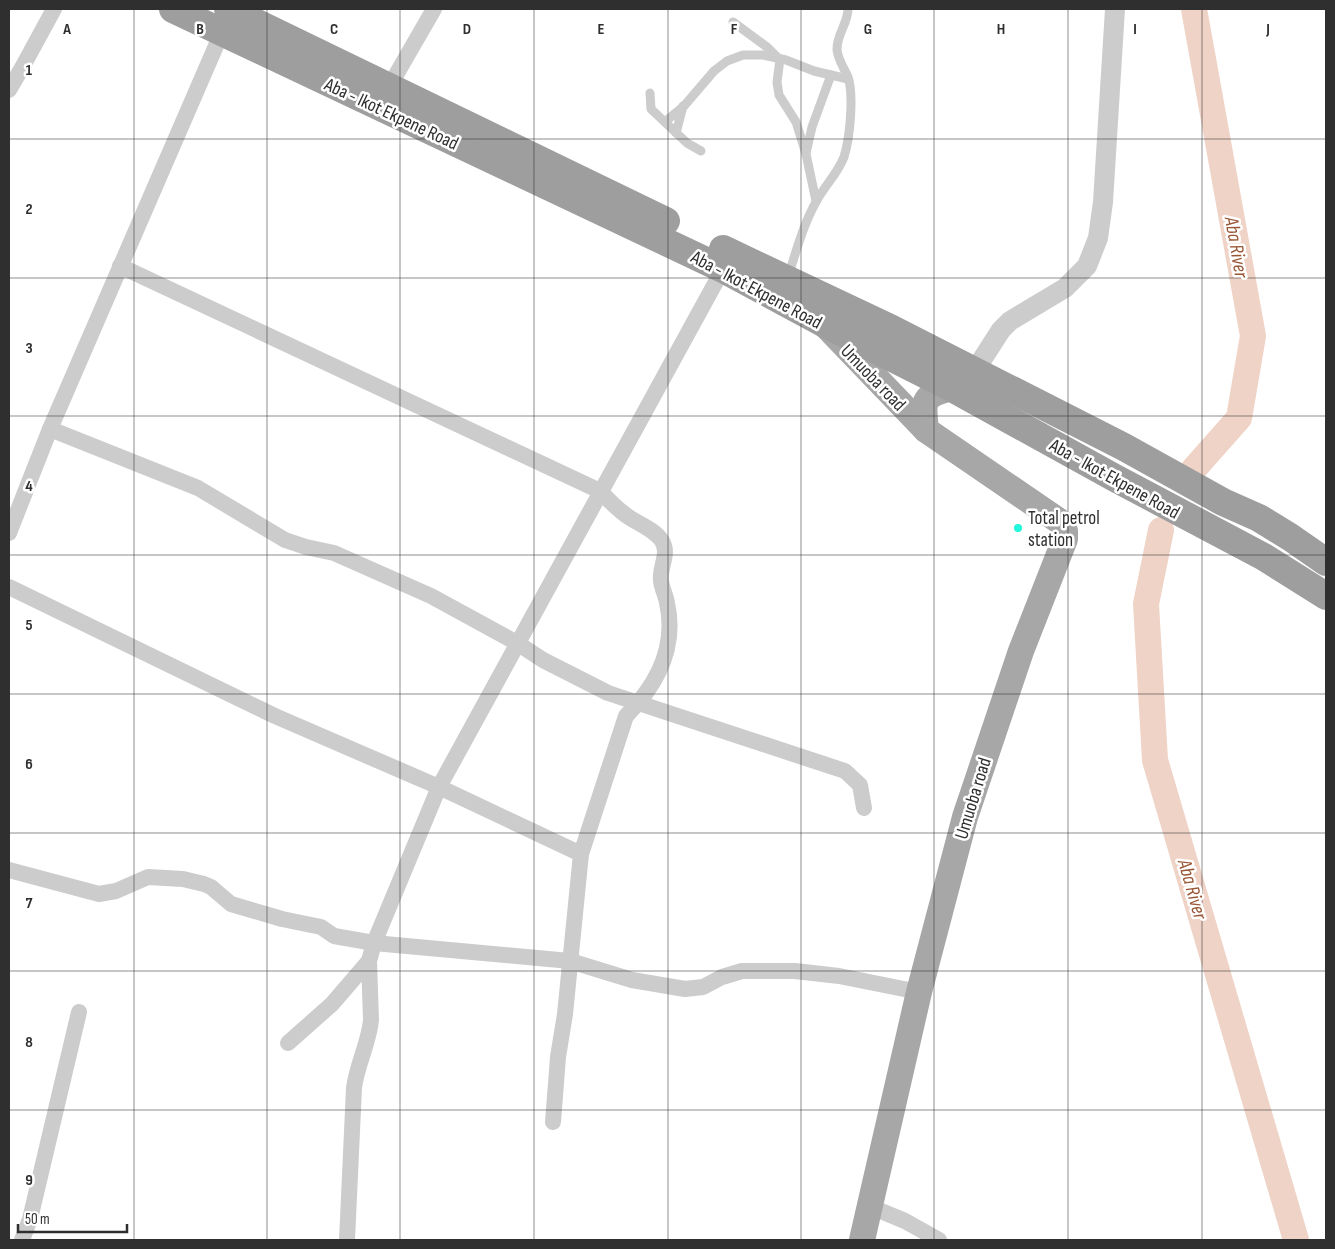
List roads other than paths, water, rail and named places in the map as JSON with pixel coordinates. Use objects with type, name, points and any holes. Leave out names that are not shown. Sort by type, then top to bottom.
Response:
[{"type":"highway","name":"Aba - Ikot Ekpene Road","points":[[173,9],[225,21],[389,87],[892,329],[1124,447],[1223,502],[1259,518],[1326,562]]},
{"type":"highway","name":"Aba - Ikot Ekpene Road","points":[[225,21],[723,269],[822,323],[952,388],[1209,529],[1264,557],[1326,596]]},
{"type":"main road","name":"Umuoba road","points":[[822,323],[926,430],[1062,523],[1065,531],[1065,539],[1021,651],[964,818],[919,992],[862,1240]]},
{"type":"main road","name":"Umuoba road","points":[[926,430],[925,402],[930,395],[952,388]]},
{"type":"street","points":[[9,90],[54,9]]},
{"type":"street","points":[[389,87],[434,9]]},
{"type":"street","points":[[974,372],[1001,330],[1010,321],[1065,288],[1087,266],[1098,238],[1103,202],[1115,9]]},
{"type":"street","points":[[9,532],[50,429],[225,21]]},
{"type":"street","points":[[120,266],[600,492],[622,512],[658,535],[664,544],[666,554],[661,581],[668,604],[667,653],[661,669],[639,703],[626,716],[581,854],[565,1014],[558,1057],[553,1122]]},
{"type":"street","points":[[347,1240],[355,1076],[372,1020],[369,962],[374,943],[439,787],[723,269]]},
{"type":"street","points":[[50,429],[198,488],[285,540],[306,548],[334,553],[431,596],[517,643],[543,660],[608,693],[845,771],[860,785],[864,808]]},
{"type":"street","points":[[9,587],[275,716],[439,787],[581,854]]},
{"type":"street","points":[[9,870],[99,894],[116,891],[148,877],[183,879],[212,887],[230,904],[282,919],[321,927],[334,936],[374,943],[570,961],[632,980],[684,990],[703,987],[722,977],[742,971],[795,971],[839,976],[919,992]]},
{"type":"street","points":[[288,1043],[332,1004],[369,962]]},
{"type":"street","points":[[22,1240],[32,1209],[79,1012]]},
{"type":"street","points":[[869,1206],[905,1221],[939,1240]]},
{"type":"lane","points":[[787,280],[801,236],[816,200],[833,178],[844,156],[851,116],[848,79],[836,50],[838,38],[846,22],[848,9]]},
{"type":"lane","points":[[733,22],[780,59]]},
{"type":"lane","points":[[666,121],[684,106],[714,71],[727,61],[743,55],[763,55],[814,71],[848,79]]},
{"type":"lane","points":[[780,59],[777,82],[779,95],[796,122],[806,154],[816,200]]},
{"type":"lane","points":[[806,154],[812,127],[831,75]]},
{"type":"lane","points":[[650,93],[651,109],[666,121],[687,143],[701,151]]},
{"type":"lane","points":[[676,132],[684,106]]},
{"type":"waterway","name":"Aba River","points":[[1193,470],[1239,418],[1253,336],[1194,9]]},
{"type":"waterway","name":"Aba River","points":[[1161,530],[1146,604],[1155,760],[1296,1240]]},
{"type":"place","name":"Total petrol station","points":[[1018,528]]}]
